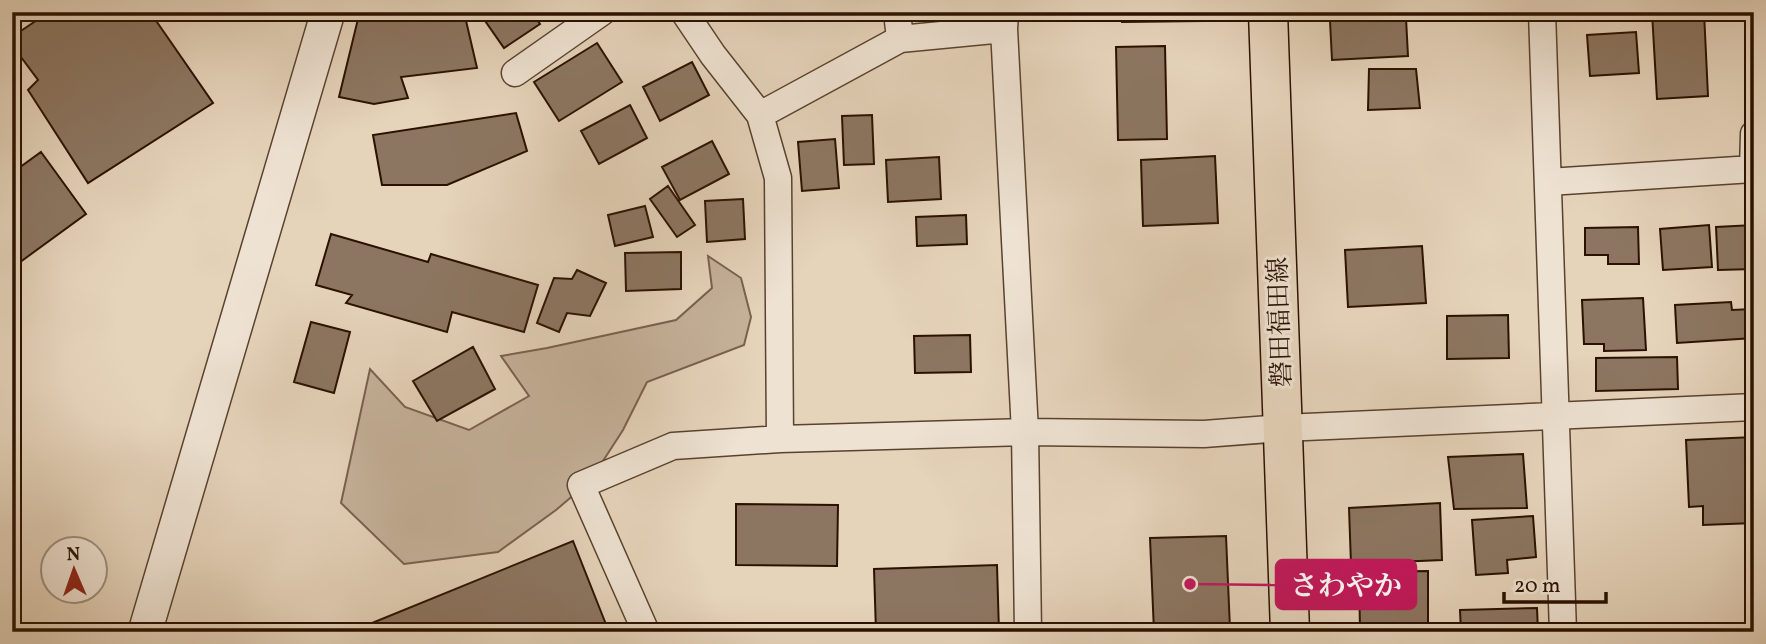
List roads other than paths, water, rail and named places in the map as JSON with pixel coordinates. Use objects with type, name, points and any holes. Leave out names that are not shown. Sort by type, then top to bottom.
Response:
[{"type":"main road","name":"磐田福田線","points":[[1268,12],[1290,632]]},
{"type":"street","points":[[145,632],[328,12]]},
{"type":"street","points":[[515,73],[602,12]]},
{"type":"street","points":[[684,12],[713,55],[760,115],[778,178],[780,439]]},
{"type":"street","points":[[897,12],[900,39]]},
{"type":"street","points":[[1542,12],[1563,632]]},
{"type":"street","points":[[760,115],[900,39],[1004,20],[1025,432],[1028,632]]},
{"type":"street","points":[[1548,182],[1753,169],[1754,134]]},
{"type":"street","points":[[646,632],[581,485],[673,446],[780,439],[1025,432],[1204,434],[1283,428],[1754,407]]},
{"type":"place","name":"さわやか","points":[[1190,584]]}]
